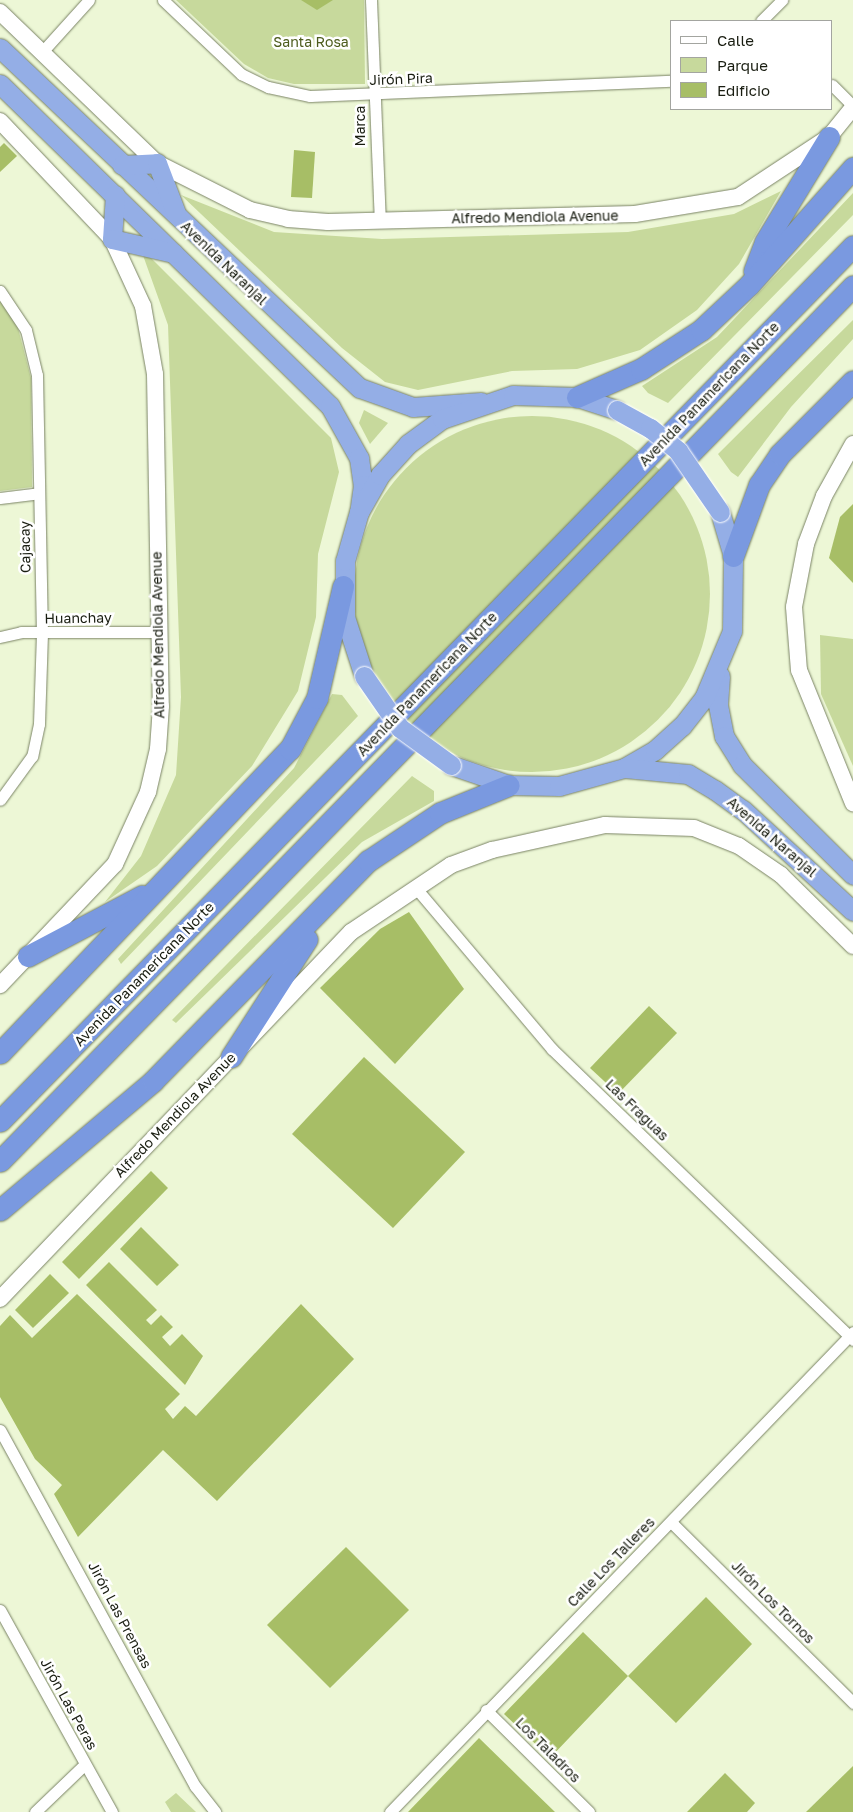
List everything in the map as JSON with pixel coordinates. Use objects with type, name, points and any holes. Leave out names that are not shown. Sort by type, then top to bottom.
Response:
[{"type":"highway","name":"Avenida Naranjal","points":[[0,48],[360,388],[413,407],[481,402]]},
{"type":"highway","name":"Avenida Naranjal","points":[[0,84],[339,417],[359,458],[363,485],[359,512]]},
{"type":"highway","points":[[749,285],[765,242],[829,137]]},
{"type":"highway","points":[[122,165],[157,163],[179,219]]},
{"type":"highway","points":[[577,397],[674,350],[749,285],[853,168]]},
{"type":"highway","points":[[115,195],[112,239],[174,253]]},
{"type":"highway","name":"Avenida Panamericana Norte","points":[[0,1121],[853,246]]},
{"type":"highway","name":"Avenida Panamericana Norte","points":[[0,1161],[853,286]]},
{"type":"highway","points":[[733,556],[758,485],[780,454],[853,381]]},
{"type":"highway","points":[[828,406],[853,390]]},
{"type":"highway","points":[[0,1053],[267,777],[302,730],[328,663],[343,586],[359,512],[380,475],[408,444],[442,419],[481,402],[520,394],[577,397],[617,410],[650,428],[678,451],[720,512],[733,556],[732,631],[721,666],[682,726],[624,768],[559,786],[509,785],[451,765],[400,728],[364,676],[345,617],[343,586]]},
{"type":"highway","name":"Avenida Naranjal","points":[[721,666],[718,705],[723,728],[742,765],[853,875]]},
{"type":"highway","name":"Avenida Naranjal","points":[[624,768],[688,774],[715,790],[744,810],[853,911]]},
{"type":"highway","points":[[0,1210],[153,1081],[368,861],[410,830],[509,785]]},
{"type":"highway","points":[[28,956],[162,885]]},
{"type":"highway","points":[[231,1057],[333,896]]},
{"type":"main road","points":[[0,12],[157,163]]},
{"type":"main road","name":"Alfredo Mendiola Avenue","points":[[157,163],[191,182],[250,210],[288,219],[380,221],[635,214],[738,197],[829,137],[853,106]]},
{"type":"main road","points":[[0,121],[112,239]]},
{"type":"main road","name":"Alfredo Mendiola Avenue","points":[[0,985],[115,864],[133,832],[158,749],[158,632],[151,340],[130,271],[112,239]]},
{"type":"main road","points":[[853,444],[809,536],[794,607],[799,670],[853,803]]},
{"type":"main road","name":"Avenida Naranjal","points":[[415,887],[451,865],[492,850],[605,825],[645,823],[716,835],[781,875],[853,946]]},
{"type":"main road","name":"Alfredo Mendiola Avenue","points":[[0,1299],[351,932],[415,887]]},
{"type":"street","points":[[42,52],[89,0]]},
{"type":"street","name":"Jirón Pira","points":[[164,0],[241,74],[268,87],[310,96],[375,95],[670,82]]},
{"type":"street","name":"Marca","points":[[372,0],[380,221]]},
{"type":"street","points":[[764,20],[779,2]]},
{"type":"street","points":[[833,86],[853,106]]},
{"type":"street","name":"Cajacay","points":[[0,291],[26,330],[36,367],[42,634],[39,724],[32,756],[0,800]]},
{"type":"street","points":[[0,498],[39,493]]},
{"type":"street","name":"Huanchay","points":[[0,637],[21,632],[42,634],[158,632]]},
{"type":"street","name":"Las Fraguas","points":[[415,887],[552,1049],[852,1336]]},
{"type":"street","name":"Calle Los Talleres","points":[[390,1812],[486,1710],[852,1336]]},
{"type":"street","name":"Jirón Las Prensas","points":[[0,1430],[195,1786],[215,1812]]},
{"type":"street","name":"Jirón Los Tornos","points":[[671,1522],[853,1703]]},
{"type":"street","name":"Jirón Las Peras","points":[[0,1610],[112,1812]]},
{"type":"street","name":"Los Taladros","points":[[486,1710],[589,1812]]},
{"type":"street","points":[[35,1812],[85,1764]]},
{"type":"green space","name":"Santa Rosa","points":[[176,0],[364,0],[365,84],[294,84],[268,78],[244,64]]},
{"type":"green space","points":[[781,191],[739,264],[697,310],[640,350],[577,369],[512,371],[418,390],[385,382],[342,348],[181,195],[274,232],[382,239],[628,232],[734,214]]},
{"type":"green space","points":[[853,193],[853,215],[668,403],[648,393],[642,386],[717,337]]},
{"type":"green space","points":[[140,247],[331,438],[339,472],[318,554],[316,617],[298,691],[252,766],[157,866],[105,902],[141,856],[176,775],[181,697],[168,325]]},
{"type":"green space","points":[[0,301],[18,328],[31,378],[32,487],[0,491]]},
{"type":"green space","points":[[853,320],[853,339],[791,407],[738,477],[731,472],[718,454]]},
{"type":"green space","points":[[364,410],[388,423],[370,444],[359,423]]},
{"type":"green space","points":[[532,416],[567,419],[600,430],[631,446],[658,468],[680,495],[696,526],[707,559],[710,594],[707,629],[696,662],[680,693],[658,720],[631,742],[600,758],[567,769],[532,772],[497,769],[464,758],[433,742],[406,720],[384,693],[368,662],[357,629],[354,594],[357,559],[368,526],[384,495],[406,468],[433,446],[464,430],[497,419]]},
{"type":"green space","points":[[820,635],[853,639],[853,766],[821,694]]},
{"type":"green space","points":[[332,694],[342,695],[358,716],[121,964],[118,959],[294,768]]},
{"type":"green space","points":[[412,776],[434,791],[434,801],[362,842],[176,1023],[172,1020]]},
{"type":"green space","points":[[176,1793],[196,1812],[171,1812],[165,1802]]},
{"type":"building","points":[[301,0],[333,0],[317,10]]},
{"type":"building","points":[[4,143],[17,156],[0,172],[0,147]]},
{"type":"building","points":[[294,150],[315,152],[312,198],[291,197]]},
{"type":"building","points":[[853,504],[853,583],[829,558],[840,517]]},
{"type":"building","points":[[409,912],[464,989],[395,1064],[320,988],[380,929]]},
{"type":"building","points":[[649,1006],[677,1033],[618,1094],[590,1068]]},
{"type":"building","points":[[364,1057],[465,1152],[393,1228],[292,1134]]},
{"type":"building","points":[[151,1171],[168,1188],[79,1279],[62,1262]]},
{"type":"building","points":[[141,1227],[179,1265],[157,1286],[120,1249]]},
{"type":"building","points":[[109,1262],[157,1310],[146,1320],[151,1325],[161,1315],[173,1327],[162,1337],[170,1346],[182,1334],[203,1356],[185,1385],[86,1285]]},
{"type":"building","points":[[50,1274],[69,1293],[33,1328],[15,1310]]},
{"type":"building","points":[[77,1294],[180,1394],[165,1409],[173,1419],[185,1406],[196,1416],[301,1304],[354,1359],[217,1501],[163,1450],[78,1537],[54,1494],[62,1485],[35,1459],[0,1397],[0,1326],[10,1315],[32,1338]]},
{"type":"building","points":[[346,1547],[409,1610],[330,1688],[267,1625]]},
{"type":"building","points":[[706,1597],[752,1644],[676,1723],[628,1676]]},
{"type":"building","points":[[583,1632],[628,1676],[550,1758],[504,1714]]},
{"type":"building","points":[[479,1738],[523,1781],[555,1812],[408,1812]]},
{"type":"building","points":[[853,1766],[853,1812],[806,1812]]},
{"type":"building","points":[[725,1773],[755,1803],[747,1812],[687,1812]]}]
